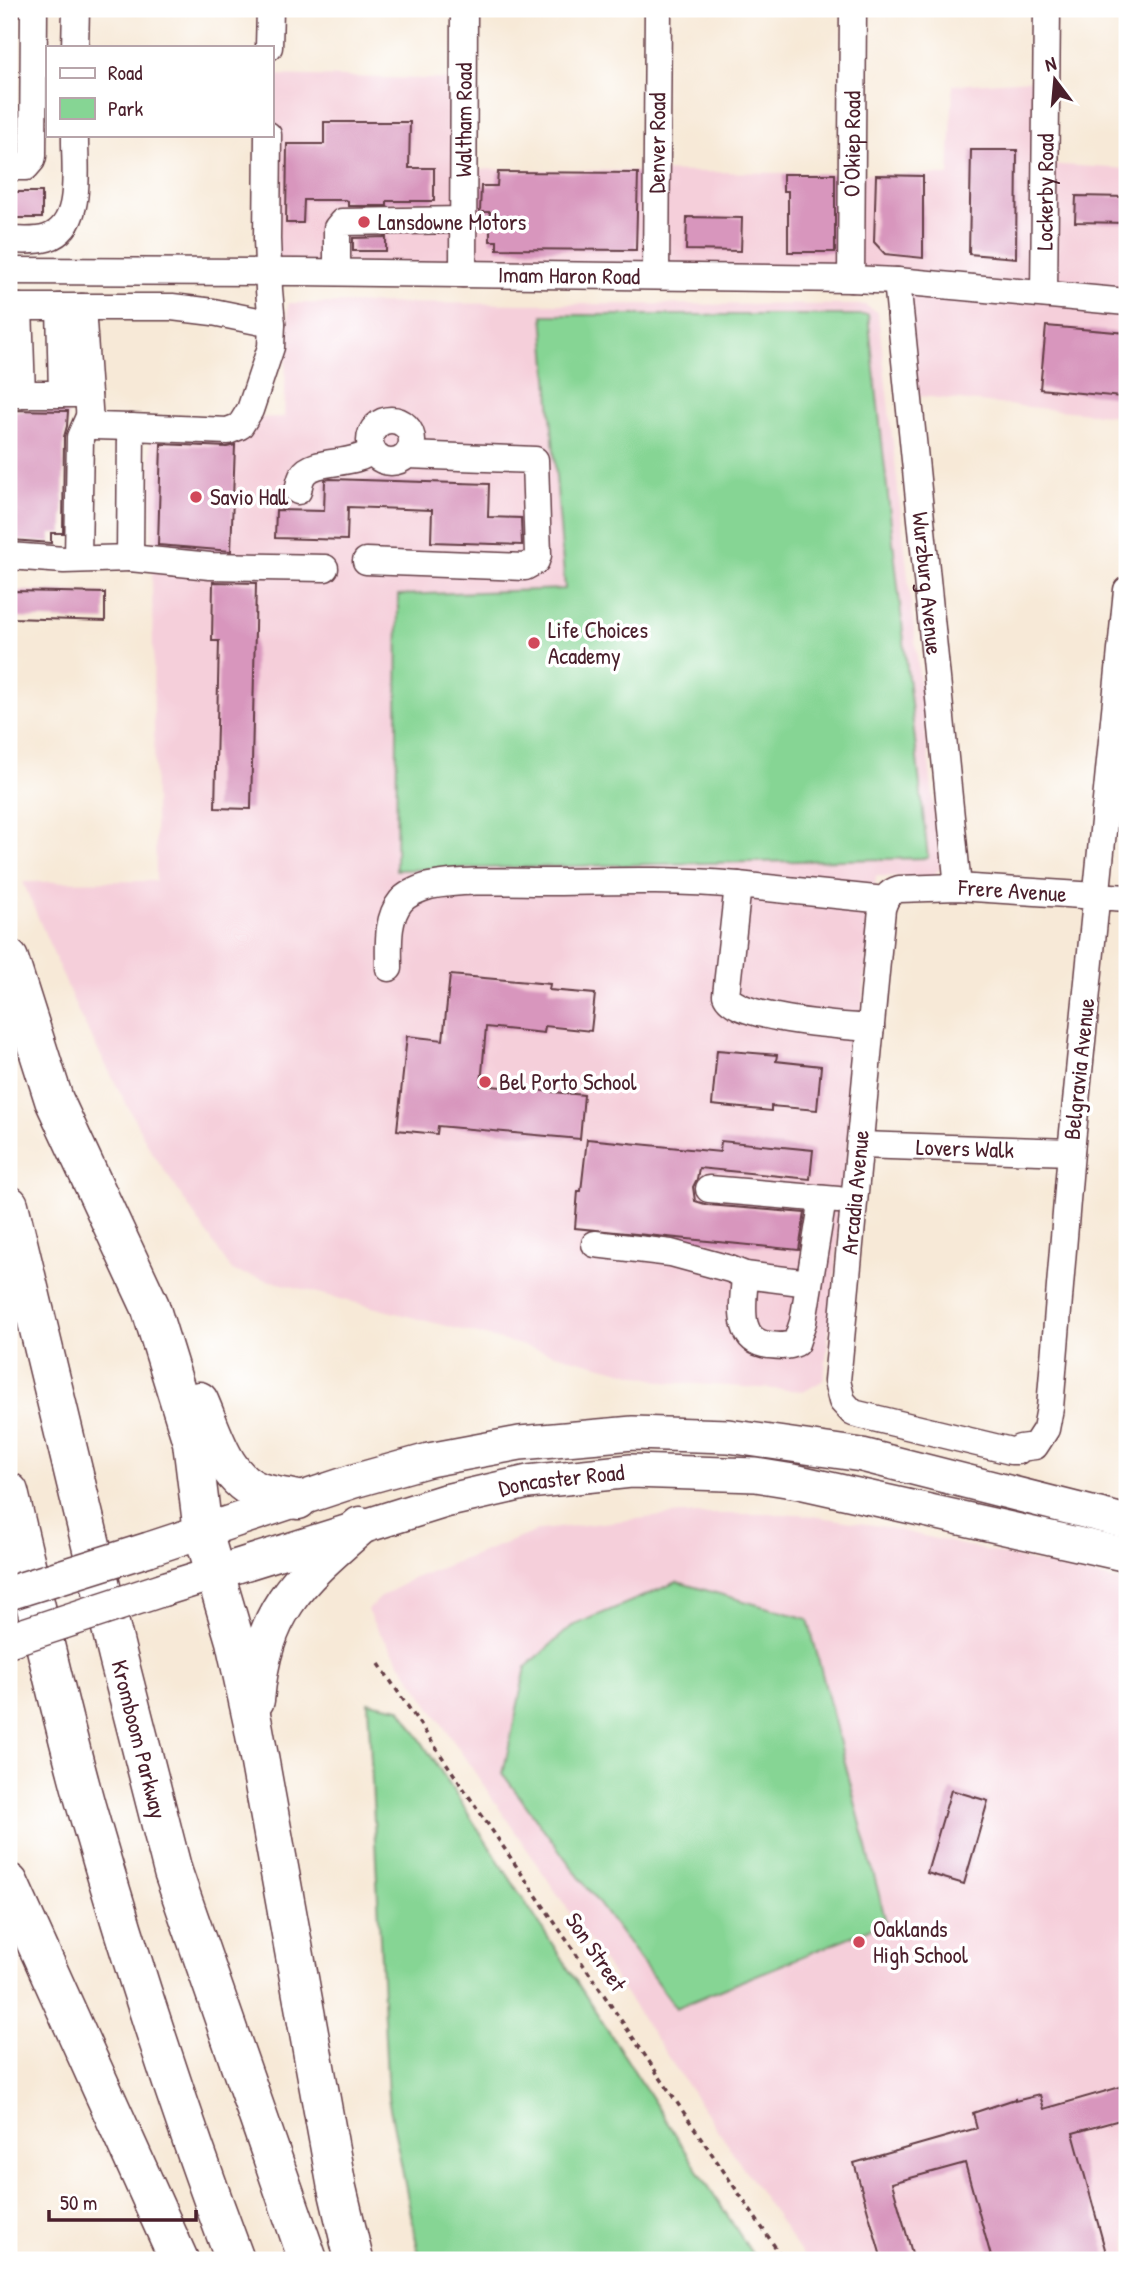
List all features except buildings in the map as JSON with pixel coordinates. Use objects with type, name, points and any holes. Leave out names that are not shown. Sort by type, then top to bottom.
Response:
[{"type":"highway","points":[[9,959],[54,1100],[150,1306],[197,1395],[232,1472],[258,1491],[298,1500]]},
{"type":"highway","name":"Kromboom Parkway","points":[[9,1205],[173,1872],[308,2260]]},
{"type":"highway","points":[[150,1306],[192,1442],[203,1532],[235,1641],[253,1724],[337,2188],[354,2260]]},
{"type":"highway","points":[[9,1492],[86,1805],[165,2061],[235,2260]]},
{"type":"highway","points":[[253,1724],[261,1659],[268,1633],[281,1606],[301,1580],[360,1526]]},
{"type":"highway","points":[[9,1883],[178,2260]]},
{"type":"main road","name":"Doncaster Road","points":[[9,1592],[429,1460],[520,1443],[633,1433],[728,1436],[862,1455],[1127,1522]]},
{"type":"main road","name":"Doncaster Road","points":[[9,1640],[445,1501],[528,1482],[631,1471],[712,1472],[799,1482],[1127,1555]]},
{"type":"street","points":[[9,167],[26,167],[32,160],[34,9]]},
{"type":"street","points":[[75,46],[76,9]]},
{"type":"street","points":[[269,46],[270,9]]},
{"type":"street","name":"Waltham Road","points":[[463,274],[464,9]]},
{"type":"street","name":"Denver Road","points":[[656,276],[658,9]]},
{"type":"street","name":"O'Okiep Road","points":[[850,279],[853,9]]},
{"type":"street","name":"Lockerby Road","points":[[1044,294],[1048,9]]},
{"type":"street","points":[[9,240],[46,239],[59,232],[69,220],[74,206],[75,136]]},
{"type":"street","points":[[79,402],[94,426],[228,431],[240,426],[250,410],[271,347],[268,136]]},
{"type":"street","points":[[337,272],[337,228],[342,222],[463,220]]},
{"type":"street","name":"Imam Haron Road","points":[[9,271],[337,272],[850,279],[1127,302]]},
{"type":"street","name":"Wurzburg Avenue","points":[[897,281],[958,887]]},
{"type":"street","points":[[79,402],[15,394],[14,307],[172,307],[272,324]]},
{"type":"street","points":[[71,307],[79,402],[78,559]]},
{"type":"street","points":[[390,419],[405,424],[411,431],[413,439],[408,455],[401,460],[393,462],[377,457],[372,450],[370,442],[375,427],[382,421],[390,419]]},
{"type":"street","points":[[130,558],[131,427]]},
{"type":"street","points":[[298,491],[303,475],[312,467],[348,462],[367,455],[372,450]]},
{"type":"street","points":[[366,561],[525,567],[536,561],[535,460],[408,455]]},
{"type":"street","points":[[9,556],[130,558],[210,566],[325,568]]},
{"type":"street","name":"Belgravia Avenue","points":[[938,1434],[1017,1451],[1035,1446],[1046,1429],[1127,590]]},
{"type":"street","name":"Frere Avenue","points":[[389,968],[389,932],[394,912],[407,896],[425,887],[446,884],[705,882],[892,894],[958,887],[1127,898]]},
{"type":"street","points":[[738,885],[726,995],[728,1001],[753,1013],[871,1028]]},
{"type":"street","name":"Arcadia Avenue","points":[[892,894],[871,1028],[837,1381],[838,1392],[848,1410],[853,1413],[938,1434]]},
{"type":"street","name":"Lovers Walk","points":[[860,1145],[1071,1152]]},
{"type":"street","points":[[709,1189],[854,1202]]},
{"type":"street","points":[[745,1275],[743,1319],[749,1337],[762,1344],[782,1346],[796,1343],[803,1322],[823,1199]]},
{"type":"street","points":[[596,1244],[671,1254],[745,1275],[809,1283]]},
{"type":"path","name":"Son Street","points":[[379,1664],[784,2260]]},
{"type":"shaded area","points":[[273,75],[464,80],[463,169],[949,175],[953,85],[1047,79],[1045,164],[1127,169],[1127,417],[910,395],[897,281],[268,272]]},
{"type":"shaded area","points":[[288,303],[865,305],[878,313],[941,867],[932,878],[876,876],[824,1380],[805,1391],[664,1382],[232,1271],[150,1149],[79,1014],[23,882],[156,881],[150,420],[284,417]]},
{"type":"shaded area","name":"Oaklands High School","points":[[681,1514],[799,1514],[880,1526],[1127,1583],[1127,2260],[806,2260],[367,1610],[380,1598],[409,1580],[540,1530]]},
{"type":"green space","points":[[543,315],[868,315],[928,858],[396,870],[398,595],[565,589]]},
{"type":"green space","points":[[677,1582],[808,1619],[886,1922],[676,2008],[503,1774],[526,1667],[572,1626]]},
{"type":"green space","points":[[368,1702],[400,1708],[756,2260],[420,2260],[388,2098]]},
{"type":"place","name":"Lansdowne Motors","points":[[364,222]]},
{"type":"place","name":"Savio Hall","points":[[196,497]]},
{"type":"place","name":"Life Choices Academy","points":[[534,643]]},
{"type":"place","name":"Bel Porto School","points":[[485,1082]]},
{"type":"place","name":"Oaklands High School","points":[[859,1942]]}]
